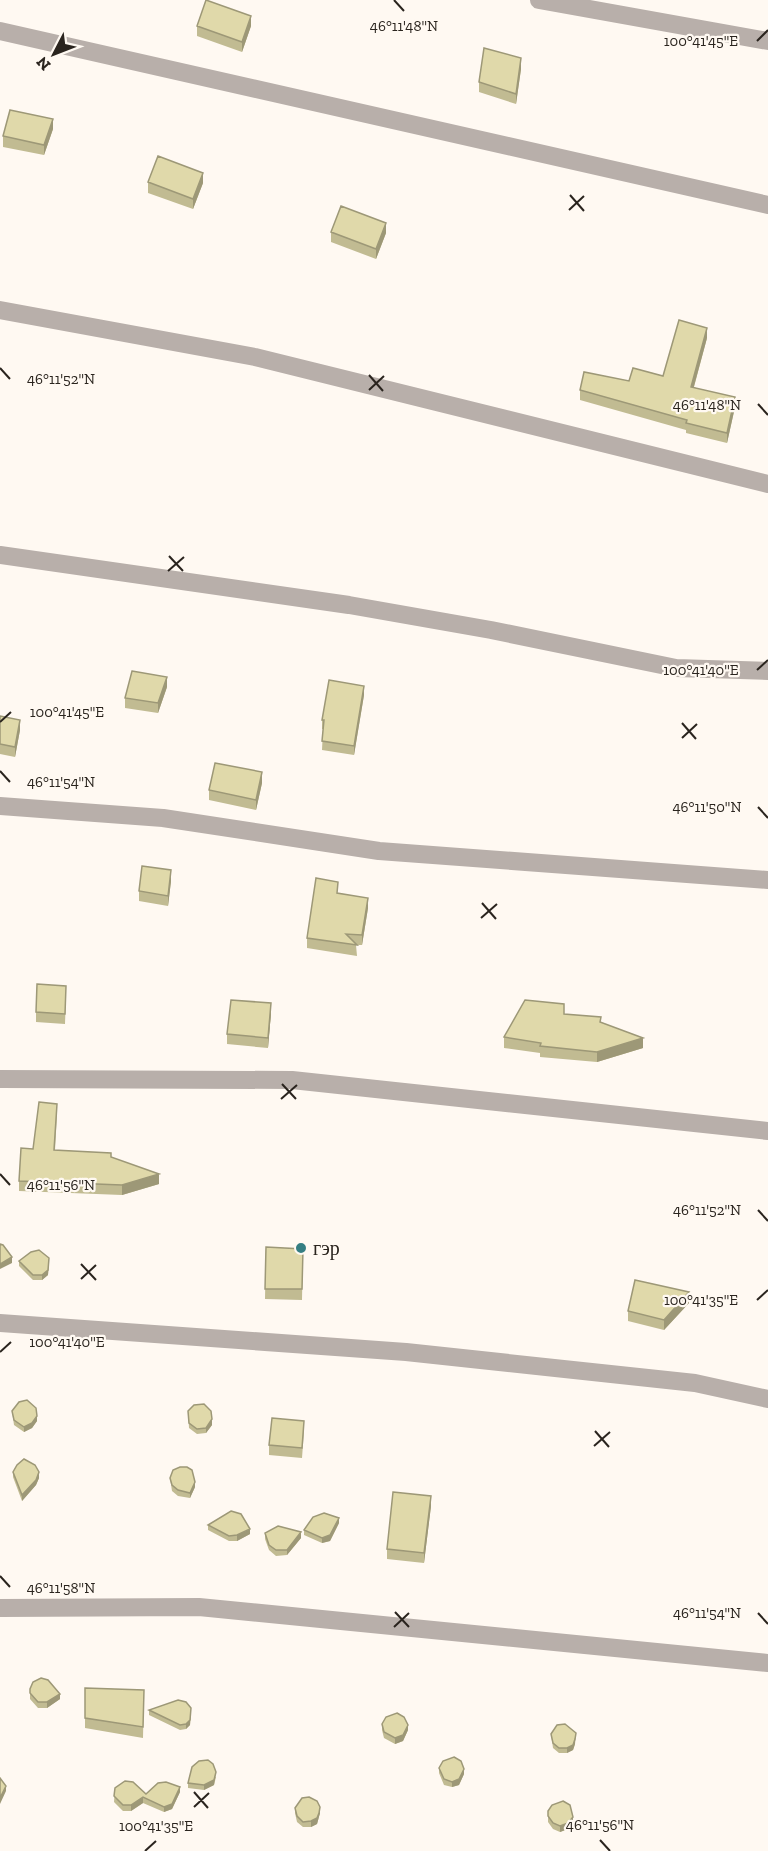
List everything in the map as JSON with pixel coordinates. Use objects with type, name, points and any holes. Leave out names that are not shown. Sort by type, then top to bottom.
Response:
[{"type":"street","points":[[539,0],[768,40]]},
{"type":"street","points":[[0,31],[768,205]]},
{"type":"street","points":[[0,310],[255,357],[768,484]]},
{"type":"street","points":[[0,555],[349,605],[491,630],[676,668],[768,671]]},
{"type":"street","points":[[0,806],[163,818],[379,851],[768,880]]},
{"type":"street","points":[[0,1079],[292,1080],[768,1131]]},
{"type":"street","points":[[0,1323],[406,1352],[695,1383],[768,1399]]},
{"type":"street","points":[[0,1608],[199,1607],[768,1663]]},
{"type":"building","points":[[206,0],[251,16],[242,42],[197,26]]},
{"type":"building","points":[[484,48],[521,58],[516,94],[479,82]]},
{"type":"building","points":[[10,110],[53,119],[44,145],[3,136]]},
{"type":"building","points":[[158,156],[203,173],[193,199],[148,182]]},
{"type":"building","points":[[341,206],[386,223],[376,249],[331,232]]},
{"type":"building","points":[[679,320],[707,328],[691,387],[735,397],[727,433],[686,423],[687,420],[580,390],[584,372],[629,381],[633,368],[663,376]]},
{"type":"building","points":[[132,671],[167,677],[158,703],[125,698]]},
{"type":"building","points":[[329,680],[364,686],[354,746],[322,741],[324,720],[322,720]]},
{"type":"building","points":[[0,716],[20,720],[15,747],[0,744]]},
{"type":"building","points":[[215,763],[262,772],[256,800],[209,790]]},
{"type":"building","points":[[142,866],[171,870],[168,896],[139,891]]},
{"type":"building","points":[[316,878],[338,882],[337,893],[368,898],[362,935],[346,934],[357,945],[307,938]]},
{"type":"building","points":[[37,984],[66,986],[65,1014],[36,1012]]},
{"type":"building","points":[[231,1000],[271,1003],[268,1038],[227,1034]]},
{"type":"building","points":[[525,1000],[564,1004],[564,1014],[601,1017],[600,1022],[643,1038],[597,1052],[540,1046],[541,1043],[504,1037]]},
{"type":"building","points":[[39,1102],[57,1104],[54,1150],[111,1153],[111,1157],[159,1174],[122,1185],[19,1181],[21,1148],[33,1149]]},
{"type":"building","points":[[0,1244],[12,1257],[0,1264]]},
{"type":"building","points":[[266,1247],[303,1249],[302,1289],[265,1289]]},
{"type":"building","points":[[39,1250],[49,1258],[48,1270],[42,1275],[33,1275],[19,1261],[31,1252]]},
{"type":"building","points":[[635,1280],[689,1292],[664,1320],[628,1311]]},
{"type":"building","points":[[27,1400],[36,1408],[37,1416],[32,1423],[24,1427],[14,1420],[12,1411],[19,1402]]},
{"type":"building","points":[[204,1404],[211,1411],[212,1419],[206,1428],[197,1429],[189,1423],[188,1411],[194,1405]]},
{"type":"building","points":[[272,1418],[304,1421],[302,1448],[269,1445]]},
{"type":"building","points":[[24,1459],[35,1465],[39,1472],[36,1480],[22,1495],[13,1472]]},
{"type":"building","points":[[180,1467],[192,1470],[195,1482],[190,1493],[178,1490],[172,1485],[170,1478],[173,1470]]},
{"type":"building","points":[[393,1492],[431,1496],[424,1553],[387,1549]]},
{"type":"building","points":[[231,1511],[241,1514],[250,1529],[229,1536],[208,1525]]},
{"type":"building","points":[[324,1513],[339,1518],[330,1535],[322,1538],[304,1530],[313,1517]]},
{"type":"building","points":[[278,1526],[301,1532],[287,1550],[276,1550],[269,1545],[265,1533]]},
{"type":"building","points":[[41,1678],[48,1680],[60,1694],[47,1702],[38,1702],[30,1693],[30,1689],[33,1682]]},
{"type":"building","points":[[85,1688],[144,1690],[143,1727],[85,1718]]},
{"type":"building","points":[[178,1700],[186,1702],[191,1708],[190,1720],[186,1724],[180,1725],[149,1710]]},
{"type":"building","points":[[397,1713],[404,1717],[408,1725],[403,1735],[395,1738],[384,1732],[382,1724],[386,1717]]},
{"type":"building","points":[[565,1724],[576,1733],[575,1739],[573,1745],[559,1748],[553,1743],[551,1734],[557,1725]]},
{"type":"building","points":[[454,1757],[461,1761],[464,1769],[459,1779],[452,1782],[444,1779],[439,1768],[443,1761]]},
{"type":"building","points":[[208,1760],[213,1764],[216,1772],[214,1780],[204,1785],[188,1783],[192,1767],[199,1761]]},
{"type":"building","points":[[0,1778],[6,1786],[0,1798]]},
{"type":"building","points":[[125,1781],[133,1782],[146,1794],[158,1783],[166,1782],[180,1787],[172,1804],[164,1807],[143,1797],[131,1805],[123,1805],[114,1796],[115,1788]]},
{"type":"building","points":[[309,1797],[317,1801],[320,1807],[319,1813],[317,1818],[303,1822],[297,1816],[295,1808],[302,1798]]},
{"type":"building","points":[[563,1801],[570,1805],[573,1817],[568,1823],[560,1826],[553,1823],[548,1816],[548,1811],[552,1805]]},
{"type":"place","name":"гэр","points":[[301,1248]]}]
